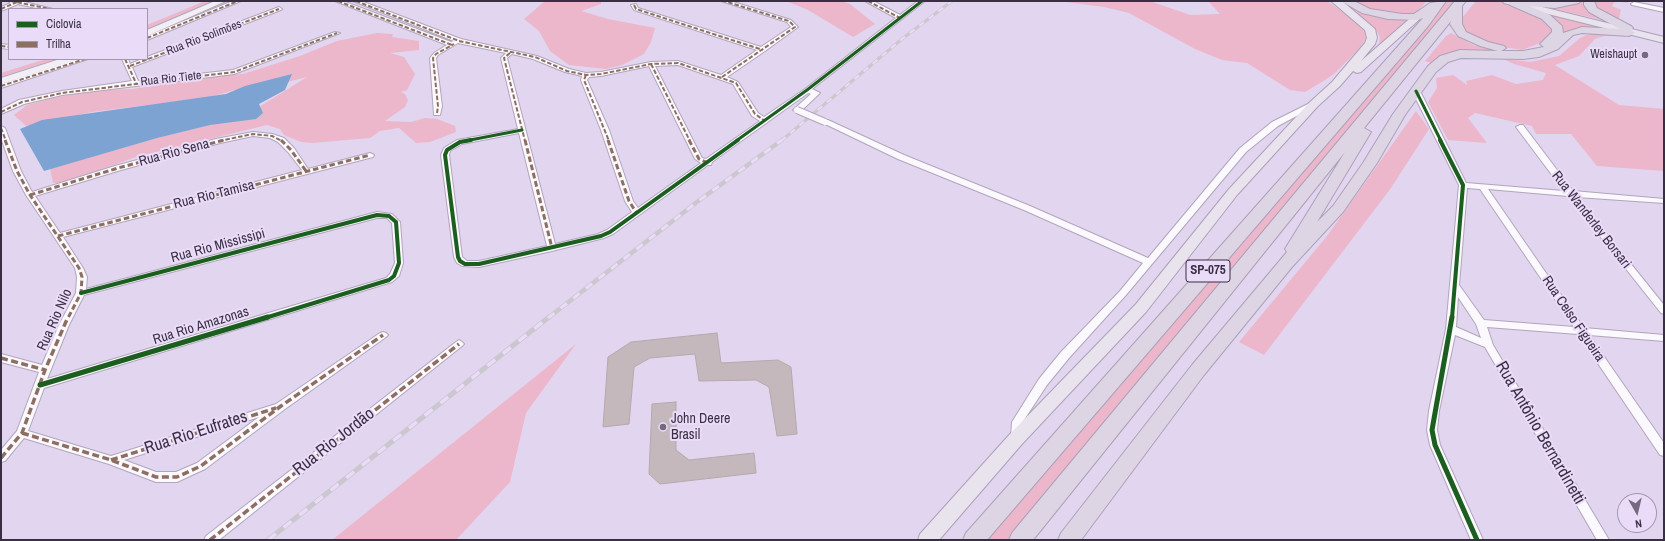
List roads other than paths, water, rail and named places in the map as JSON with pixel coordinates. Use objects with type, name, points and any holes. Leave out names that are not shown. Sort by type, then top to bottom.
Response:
[{"type":"highway","points":[[1346,1],[1356,8],[1375,14],[1388,16],[1417,16],[1440,1]]},
{"type":"highway","name":"SP-075","points":[[974,540],[1425,23],[1440,1]]},
{"type":"highway","points":[[1515,2],[1555,5],[1575,1]]},
{"type":"highway","points":[[1589,1],[1589,4],[1593,10],[1600,15],[1632,31]]},
{"type":"highway","points":[[1459,4],[1456,24],[1459,30],[1471,39],[1484,44],[1516,50],[1541,48],[1552,39],[1557,33],[1558,28],[1553,22],[1515,2]]},
{"type":"highway","name":"SP-075","points":[[1020,540],[1391,85],[1459,4]]},
{"type":"highway","points":[[1069,540],[1198,370],[1286,263],[1338,209],[1370,163],[1398,114],[1432,69],[1451,55],[1473,53],[1531,54],[1547,51],[1569,33],[1582,30],[1632,31]]},
{"type":"highway","points":[[1286,263],[1300,234],[1391,85]]},
{"type":"highway","points":[[1075,540],[1100,500]]},
{"type":"main road","points":[[148,24],[202,1]]},
{"type":"main road","points":[[148,33],[222,1]]},
{"type":"main road","points":[[927,540],[1016,438],[1141,308],[1233,192],[1314,104],[1336,84],[1370,44],[1372,38],[1370,29],[1336,1]]},
{"type":"main road","points":[[1515,2],[1664,40]]},
{"type":"main road","points":[[1336,84],[1348,78],[1417,16]]},
{"type":"main road","points":[[1632,31],[1664,36]]},
{"type":"main road","points":[[1,72],[38,60]]},
{"type":"main road","points":[[1,81],[67,60]]},
{"type":"street","points":[[1,9],[15,1],[46,8]]},
{"type":"street","points":[[148,38],[238,1]]},
{"type":"street","points":[[338,1],[452,45]]},
{"type":"street","points":[[356,1],[459,41],[539,58],[567,71],[586,74],[612,73],[651,64],[674,62],[722,77],[736,84],[756,114],[765,121]]},
{"type":"street","points":[[722,77],[794,28],[794,24],[789,21],[724,1]]},
{"type":"street","points":[[868,1],[900,18]]},
{"type":"street","points":[[522,130],[460,142],[449,148],[445,155],[458,257],[460,261],[465,264],[479,264],[601,236],[708,163],[808,90],[922,1]]},
{"type":"street","points":[[1634,4],[1664,10]]},
{"type":"street","points":[[634,5],[636,9],[763,50]]},
{"type":"street","name":"Rua Rio Solimões","points":[[148,59],[279,9]]},
{"type":"street","name":"Rua Rio Tiete","points":[[1,112],[22,102],[39,98],[136,83],[234,72],[337,32]]},
{"type":"street","points":[[437,113],[438,106],[433,58],[436,54],[459,41]]},
{"type":"street","points":[[510,53],[504,58],[552,248]]},
{"type":"street","points":[[1,86],[82,60]]},
{"type":"street","points":[[126,60],[130,66],[136,83]]},
{"type":"street","name":"Rua Rio Solimões","points":[[130,66],[146,60]]},
{"type":"street","points":[[651,64],[699,159],[708,163]]},
{"type":"street","points":[[586,74],[584,80],[605,130],[629,202],[636,212]]},
{"type":"street","points":[[808,90],[816,93],[797,110],[901,157],[1027,208],[1149,262]]},
{"type":"street","points":[[1416,91],[1463,185],[1451,329],[1434,411],[1432,430],[1436,445],[1477,540]]},
{"type":"street","points":[[1016,438],[1017,422],[1043,382],[1149,262],[1243,150],[1275,124],[1314,104]]},
{"type":"street","name":"Rua Wanderley Borsari","points":[[1520,127],[1570,193],[1664,311]]},
{"type":"street","name":"Rua Rio Nilo","points":[[1,128],[17,171],[30,195],[79,268],[82,277],[81,293],[64,325],[45,370],[22,433],[1,458]]},
{"type":"street","name":"Rua Rio Sena","points":[[30,195],[125,166],[219,141],[253,134],[272,136],[281,140],[291,150],[306,171]]},
{"type":"street","name":"Rua Rio Tamisa","points":[[58,236],[370,155]]},
{"type":"street","points":[[1463,185],[1570,193],[1662,203]]},
{"type":"street","name":"Rua Celso Figueira","points":[[1482,186],[1664,452]]},
{"type":"street","name":"Rua Rio Mississipi","points":[[81,293],[360,219],[384,214],[396,222],[398,269],[394,276],[389,280],[369,287]]},
{"type":"street","name":"Rua Antônio Bernardinetti","points":[[1454,284],[1481,323],[1488,345],[1603,540]]},
{"type":"street","name":"Rua Rio Amazonas","points":[[40,385],[369,287]]},
{"type":"street","points":[[1481,323],[1664,338]]},
{"type":"street","points":[[1451,329],[1488,345]]},
{"type":"street","name":"Rua Rio Eufrates","points":[[22,433],[111,460],[156,477],[177,477],[206,462],[281,406],[383,335]]},
{"type":"street","name":"Rua Rio Jordão","points":[[210,540],[459,344]]},
{"type":"street","points":[[1,358],[45,370]]},
{"type":"street","name":"Rua Rio Eufrates","points":[[111,460],[281,406]]},
{"type":"water","points":[[292,74],[285,90],[259,104],[263,113],[256,119],[210,125],[157,138],[44,171],[20,129],[42,120],[226,94],[245,86]]},
{"type":"railway","points":[[781,141],[902,39],[952,1]]},
{"type":"railway","points":[[548,318],[697,202],[782,140]]},
{"type":"railway","points":[[268,540],[549,317]]},
{"type":"place","name":"Weishaupt","points":[[1645,55]]},
{"type":"place","name":"John Deere Brasil","points":[[663,427]]}]
